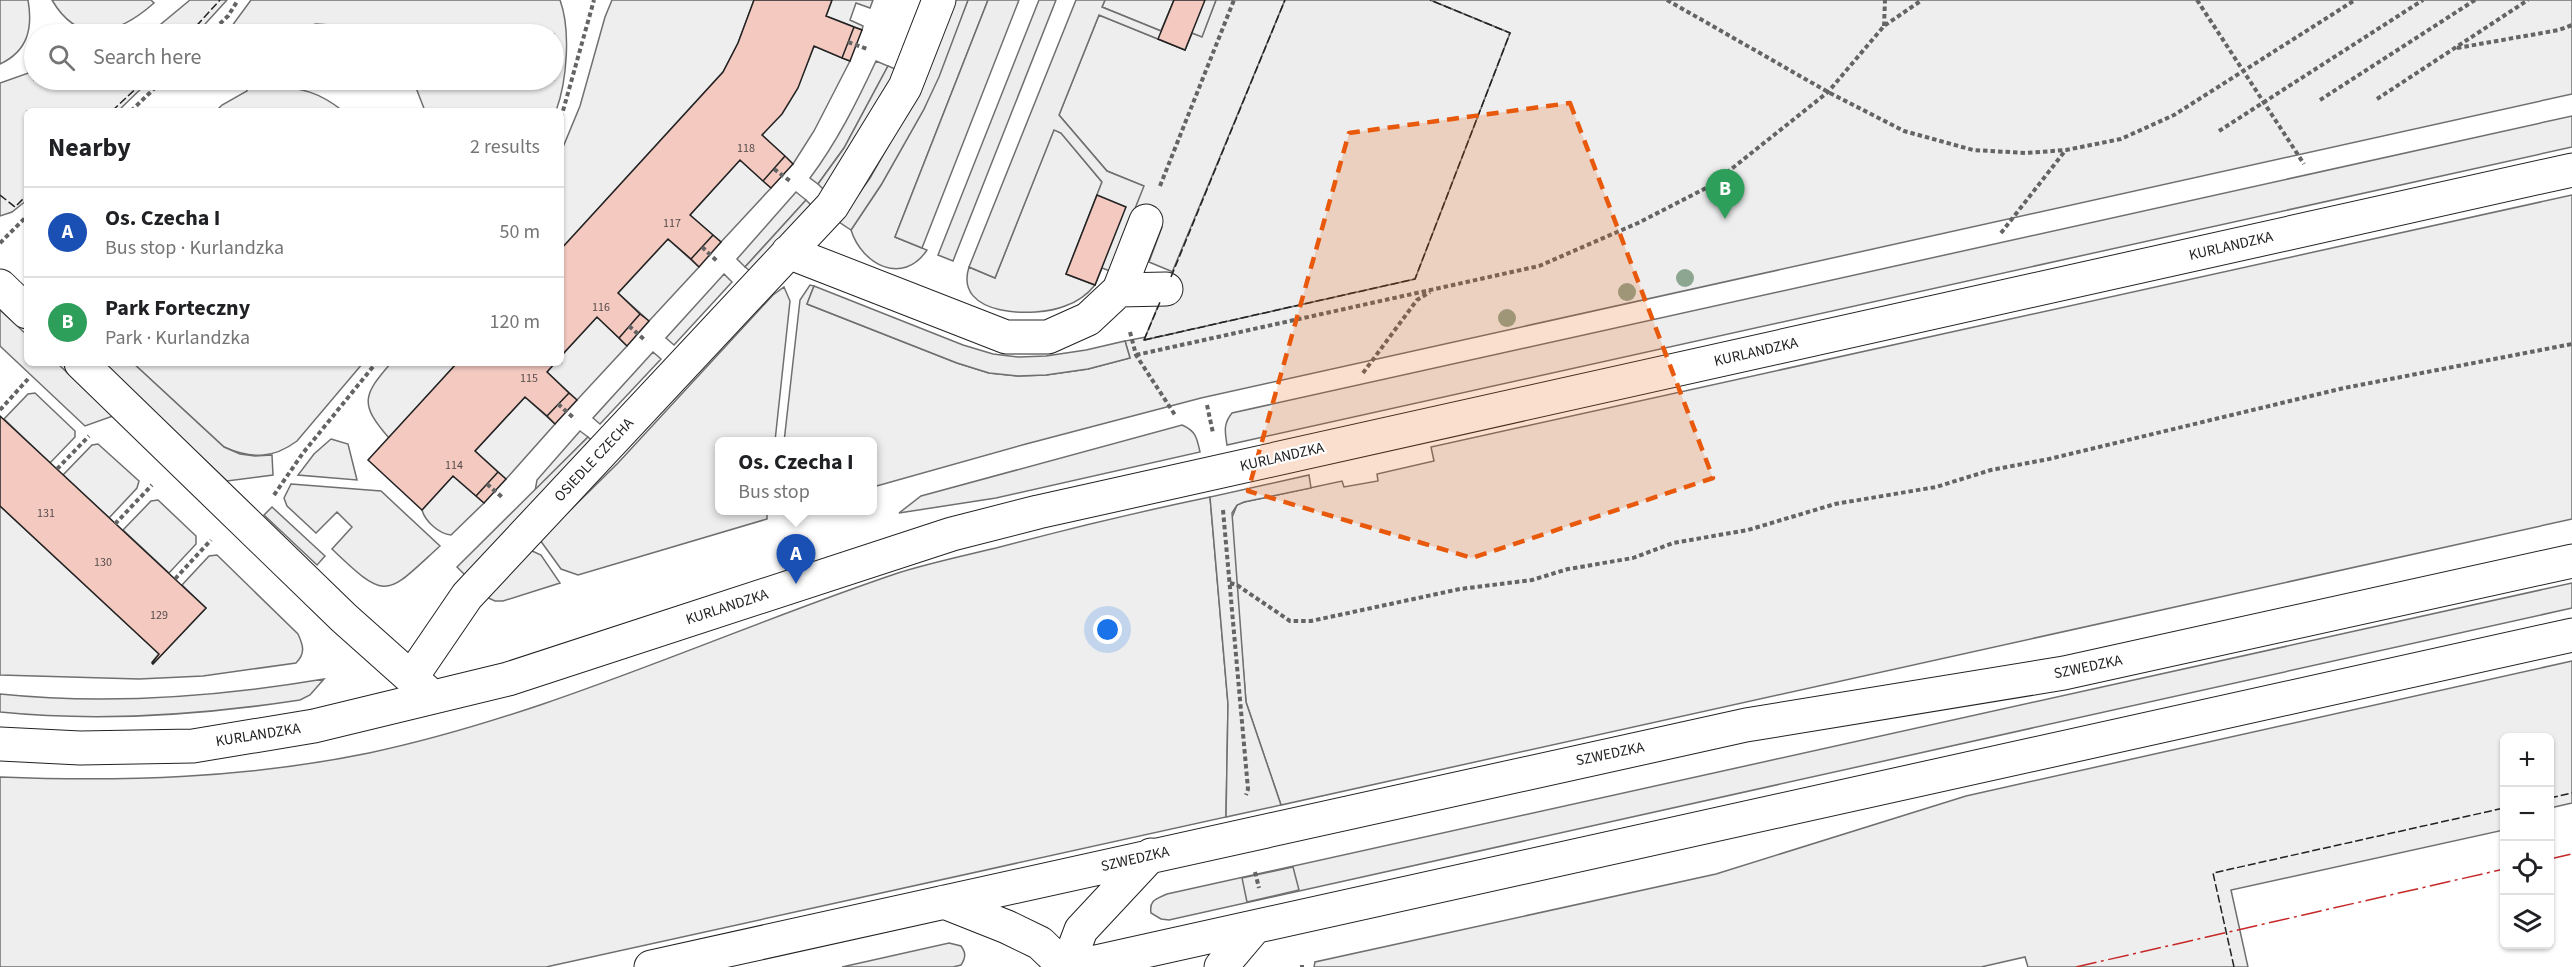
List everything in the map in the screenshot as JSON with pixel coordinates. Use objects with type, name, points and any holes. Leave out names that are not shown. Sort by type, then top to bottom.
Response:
[{"type":"street","name":"OSIEDLE CZECHA","points":[[422,688],[467,596],[832,206],[904,87],[939,0]]},
{"type":"street","name":"KURLANDZKA","points":[[0,744],[80,748],[193,746],[314,726],[422,688],[508,679],[952,534],[1038,512],[2572,170]]},
{"type":"street","points":[[788,252],[1006,337],[1048,337],[1088,319],[1119,290],[1146,221]]},
{"type":"street","points":[[0,286],[24,309]]},
{"type":"street","points":[[1119,290],[1166,289]]},
{"type":"street","points":[[84,366],[344,618],[422,688]]},
{"type":"street","name":"SZWEDZKA","points":[[651,967],[1746,725],[2064,673],[2572,561]]},
{"type":"street","points":[[1073,967],[2572,635]]},
{"type":"street","points":[[944,902],[1040,943],[1066,967],[1081,930],[1151,855]]},
{"type":"street","points":[[1221,967],[1261,926]]},
{"type":"path","points":[[220,24],[228,16],[238,0]]},
{"type":"path","points":[[564,108],[594,0]]},
{"type":"path","points":[[1146,221],[1234,0]]},
{"type":"path","points":[[1667,0],[1828,92],[1904,131],[1974,150],[2026,153],[2066,150],[2121,139],[2174,115],[2355,0]]},
{"type":"path","points":[[1884,26],[1885,0]]},
{"type":"path","points":[[1136,355],[1539,266],[1638,224],[1710,186],[1828,92],[1884,26],[1922,0]]},
{"type":"path","points":[[2197,0],[2304,164]]},
{"type":"path","points":[[2219,131],[2423,0]]},
{"type":"path","points":[[2320,100],[2475,0]]},
{"type":"path","points":[[2377,99],[2528,0]]},
{"type":"path","points":[[2454,48],[2559,30],[2572,24]]},
{"type":"path","points":[[848,42],[867,49]]},
{"type":"path","points":[[134,108],[153,90]]},
{"type":"path","points":[[2001,233],[2066,150]]},
{"type":"path","points":[[774,169],[790,181]]},
{"type":"path","points":[[0,243],[24,219]]},
{"type":"path","points":[[702,247],[718,262]]},
{"type":"path","points":[[1363,373],[1417,300],[1433,289]]},
{"type":"path","points":[[1119,290],[1136,355],[1175,415]]},
{"type":"path","points":[[629,326],[646,341]]},
{"type":"path","points":[[1230,583],[1237,585],[1290,621],[1311,621],[1460,589],[1532,580],[1568,569],[1633,558],[1672,543],[1748,530],[1835,504],[1936,487],[1991,470],[2049,459],[2344,388],[2572,344]]},
{"type":"path","points":[[271,500],[303,453],[374,366]]},
{"type":"path","points":[[0,410],[28,379]]},
{"type":"path","points":[[558,404],[575,419]]},
{"type":"path","points":[[1207,405],[1214,437]]},
{"type":"path","points":[[57,469],[89,436]]},
{"type":"path","points":[[116,524],[156,482]]},
{"type":"path","points":[[487,484],[503,498]]},
{"type":"path","points":[[1222,502],[1248,789],[1240,813],[1246,835],[1261,926]]},
{"type":"path","points":[[175,579],[215,536]]},
{"type":"highlighted area","points":[[1570,103],[1713,478],[1472,558],[1248,491],[1349,133]]},
{"type":"shaded area","points":[[0,0],[28,0],[30,20],[30,24],[24,24],[24,42],[17,52],[0,64]]},
{"type":"shaded area","points":[[52,0],[151,0],[154,3],[123,24],[74,24],[63,15]]},
{"type":"shaded area","points":[[190,0],[227,0],[205,24],[161,24]]},
{"type":"shaded area","points":[[251,0],[560,0],[566,26],[564,78],[564,24],[233,24]]},
{"type":"shaded area","points":[[612,0],[754,0],[738,43],[723,72],[564,246],[564,145],[580,106]]},
{"type":"shaded area","points":[[832,0],[873,0],[870,8],[856,3],[850,20],[863,26],[862,30],[826,16]]},
{"type":"shaded area","points":[[954,0],[968,0],[939,77],[924,109],[881,185],[851,230],[839,222],[870,178],[912,104]]},
{"type":"shaded area","points":[[968,0],[988,0],[895,237],[927,250],[917,261],[907,267],[895,269],[884,267],[864,253],[851,230],[881,185],[924,109]]},
{"type":"shaded area","points":[[988,0],[1019,0],[922,248],[895,237]]},
{"type":"shaded area","points":[[1039,0],[1056,0],[953,261],[938,255]]},
{"type":"shaded area","points":[[1076,0],[1105,0],[1102,7],[1161,31],[1174,0],[1216,0],[1202,37],[1192,33],[1185,50],[1099,15],[1059,115],[1107,171],[1144,186],[1110,271],[1102,268],[1095,285],[1066,274],[1102,182],[1061,133],[1054,130],[995,278],[969,267]]},
{"type":"shaded area","points":[[1105,0],[1174,0],[1161,31],[1102,7]]},
{"type":"shaded area","points":[[1216,0],[1285,0],[1173,272],[1149,262],[1162,227],[1132,216],[1143,186],[1107,171],[1059,115],[1099,15],[1185,50],[1192,33],[1202,36]]},
{"type":"shaded area","points":[[1285,0],[1430,0],[1510,33],[1415,279],[1144,340]]},
{"type":"shaded area","points":[[1430,0],[2572,0],[2572,94],[1201,398],[877,486],[877,437],[785,437],[800,300],[810,285],[814,286],[807,304],[957,363],[989,373],[1018,376],[1088,369],[1130,358],[1125,341],[1146,337],[1145,340],[1415,278],[1510,33]]},
{"type":"shaded area","points":[[814,46],[850,61],[814,131],[793,164],[762,135],[793,94]]},
{"type":"shaded area","points":[[876,61],[888,66],[844,148],[818,184],[810,178],[846,121]]},
{"type":"shaded area","points":[[888,66],[898,70],[827,193],[818,184],[844,148]]},
{"type":"shaded area","points":[[24,75],[24,90],[140,90],[121,108],[24,108],[24,202],[12,212],[0,216],[0,83]]},
{"type":"shaded area","points":[[301,90],[326,99],[339,108],[219,108],[247,91]]},
{"type":"shaded area","points":[[417,90],[562,90],[557,108],[424,108]]},
{"type":"shaded area","points":[[2572,116],[2572,147],[1227,445],[1226,425],[1232,413]]},
{"type":"shaded area","points":[[1054,129],[1061,133],[1102,182],[1067,274],[1095,285],[1078,300],[1052,310],[1018,312],[1000,310],[973,296],[967,284],[969,267],[995,278]]},
{"type":"shaded area","points":[[740,160],[771,188],[721,242],[690,215]]},
{"type":"shaded area","points":[[796,192],[806,200],[745,267],[737,259]]},
{"type":"shaded area","points":[[2572,195],[2572,519],[1281,805],[1246,702],[1231,520],[1237,505],[1342,481],[1344,487],[1378,481],[1377,474],[1434,461],[1431,447]]},
{"type":"shaded area","points":[[806,200],[814,208],[754,274],[745,267]]},
{"type":"shaded area","points":[[668,239],[699,267],[649,321],[618,293]]},
{"type":"shaded area","points":[[724,274],[732,282],[674,345],[666,338]]},
{"type":"shaded area","points":[[814,286],[963,345],[993,354],[1019,357],[1046,356],[1125,341],[1130,358],[1088,369],[1046,375],[1018,376],[989,373],[957,363],[807,304]]},
{"type":"shaded area","points":[[784,287],[790,301],[775,437],[715,437],[715,515],[767,515],[767,519],[578,575],[561,569],[540,540],[618,463],[773,295]]},
{"type":"shaded area","points":[[0,310],[24,332],[24,366],[60,366],[113,416],[85,426],[0,346]]},
{"type":"shaded area","points":[[597,317],[627,346],[577,400],[547,372],[552,366],[564,366],[564,353]]},
{"type":"shaded area","points":[[653,352],[661,359],[600,424],[593,418]]},
{"type":"shaded area","points":[[105,366],[136,366],[224,447],[240,454],[272,455],[273,475],[227,481]]},
{"type":"shaded area","points":[[136,366],[360,366],[297,441],[288,447],[270,454],[253,455],[224,447]]},
{"type":"shaded area","points":[[389,366],[454,366],[389,438],[369,408],[368,400],[375,383]]},
{"type":"shaded area","points":[[35,393],[75,431],[75,437],[50,463],[4,419],[28,394]]},
{"type":"shaded area","points":[[525,397],[555,424],[506,479],[475,451]]},
{"type":"shaded area","points":[[1182,425],[1195,436],[1200,452],[996,498],[899,513],[921,496]]},
{"type":"shaded area","points":[[580,431],[588,437],[535,491],[537,480]]},
{"type":"shaded area","points":[[588,437],[596,445],[465,575],[457,567]]},
{"type":"shaded area","points":[[331,439],[348,444],[357,480],[298,475],[314,454]]},
{"type":"shaded area","points":[[98,444],[139,481],[137,488],[109,518],[63,475],[92,445]]},
{"type":"shaded area","points":[[1309,475],[1311,488],[1244,502],[1237,505],[1232,513],[1246,702],[1281,805],[1226,817],[1228,704],[1210,497]]},
{"type":"shaded area","points":[[453,476],[484,503],[451,535],[433,526],[422,510]]},
{"type":"shaded area","points":[[291,484],[381,491],[440,546],[397,583],[387,586],[377,585],[365,578],[332,549],[352,527],[337,512],[316,533],[287,506],[284,498]]},
{"type":"shaded area","points":[[1210,497],[1228,704],[1226,817],[546,967],[0,967],[0,777],[93,779],[185,776],[277,768],[369,753],[504,717],[898,573],[1076,527]]},
{"type":"shaded area","points":[[158,500],[196,536],[196,544],[169,573],[123,530],[151,501]]},
{"type":"shaded area","points":[[0,506],[159,654],[152,662],[153,664],[206,608],[182,585],[209,556],[217,555],[298,634],[302,645],[301,656],[296,663],[203,676],[139,679],[0,675]]},
{"type":"shaded area","points":[[272,507],[325,556],[317,565],[264,515]]},
{"type":"shaded area","points":[[530,550],[541,555],[560,583],[503,601],[495,601],[484,596]]},
{"type":"shaded area","points":[[2572,583],[2572,608],[1169,920],[1161,919],[1151,913],[1152,903],[1167,894]]},
{"type":"shaded area","points":[[2572,661],[2572,803],[2554,807],[2554,733],[2500,733],[2500,831],[2231,890],[2248,967],[2028,967],[2025,957],[1981,967],[1314,967],[1315,962],[1716,874],[1966,796]]},
{"type":"shaded area","points":[[324,679],[310,695],[300,700],[226,710],[113,717],[0,712],[0,694],[122,699],[203,695]]},
{"type":"shaded area","points":[[1293,867],[1299,890],[1247,902],[1242,878]]},
{"type":"shaded area","points":[[949,943],[963,948],[965,955],[961,965],[953,967],[842,967]]},
{"type":"building","points":[[754,0],[832,0],[826,16],[854,27],[842,58],[814,46],[798,88],[782,114],[762,135],[785,156],[763,181],[740,160],[690,215],[713,235],[691,259],[668,239],[618,293],[640,314],[619,338],[597,317],[564,353],[564,246],[723,72],[738,43]]},
{"type":"building","points":[[1174,0],[1205,0],[1185,50],[1158,39]]},
{"type":"building","points":[[854,27],[862,30],[850,61],[842,58]]},
{"type":"building","points":[[785,156],[793,164],[771,188],[763,181]]},
{"type":"building","points":[[1097,195],[1126,207],[1095,285],[1066,274]]},
{"type":"building","points":[[713,235],[721,242],[699,267],[691,259]]},
{"type":"building","points":[[640,314],[649,321],[627,346],[619,338]]},
{"type":"building","points":[[454,366],[552,366],[547,372],[569,393],[547,416],[525,397],[475,451],[498,472],[476,496],[453,476],[422,510],[368,460]]},
{"type":"building","points":[[569,393],[577,400],[555,424],[547,416]]},
{"type":"building","points":[[0,416],[206,608],[153,664],[159,654],[0,506]]},
{"type":"building","points":[[498,472],[506,479],[484,503],[476,496]]},
{"type":"fence","points":[[198,24],[220,0]]},
{"type":"fence","points":[[1171,277],[1285,0]]},
{"type":"fence","points":[[1144,340],[1415,279],[1510,33],[1430,0]]},
{"type":"fence","points":[[115,108],[134,90]]},
{"type":"fence","points":[[0,195],[15,207],[24,198]]},
{"type":"fence","points":[[1144,340],[1160,302]]},
{"type":"fence","points":[[2554,797],[2572,793]]},
{"type":"fence","points":[[2234,967],[2213,873],[2500,809]]},
{"type":"power","points":[[2554,858],[2572,854]]},
{"type":"power","points":[[2076,967],[2500,870]]},
{"type":"place","name":"Park Forteczny","points":[[1725,219]]},
{"type":"place","name":"Os. Czecha I","points":[[796,584]]}]
